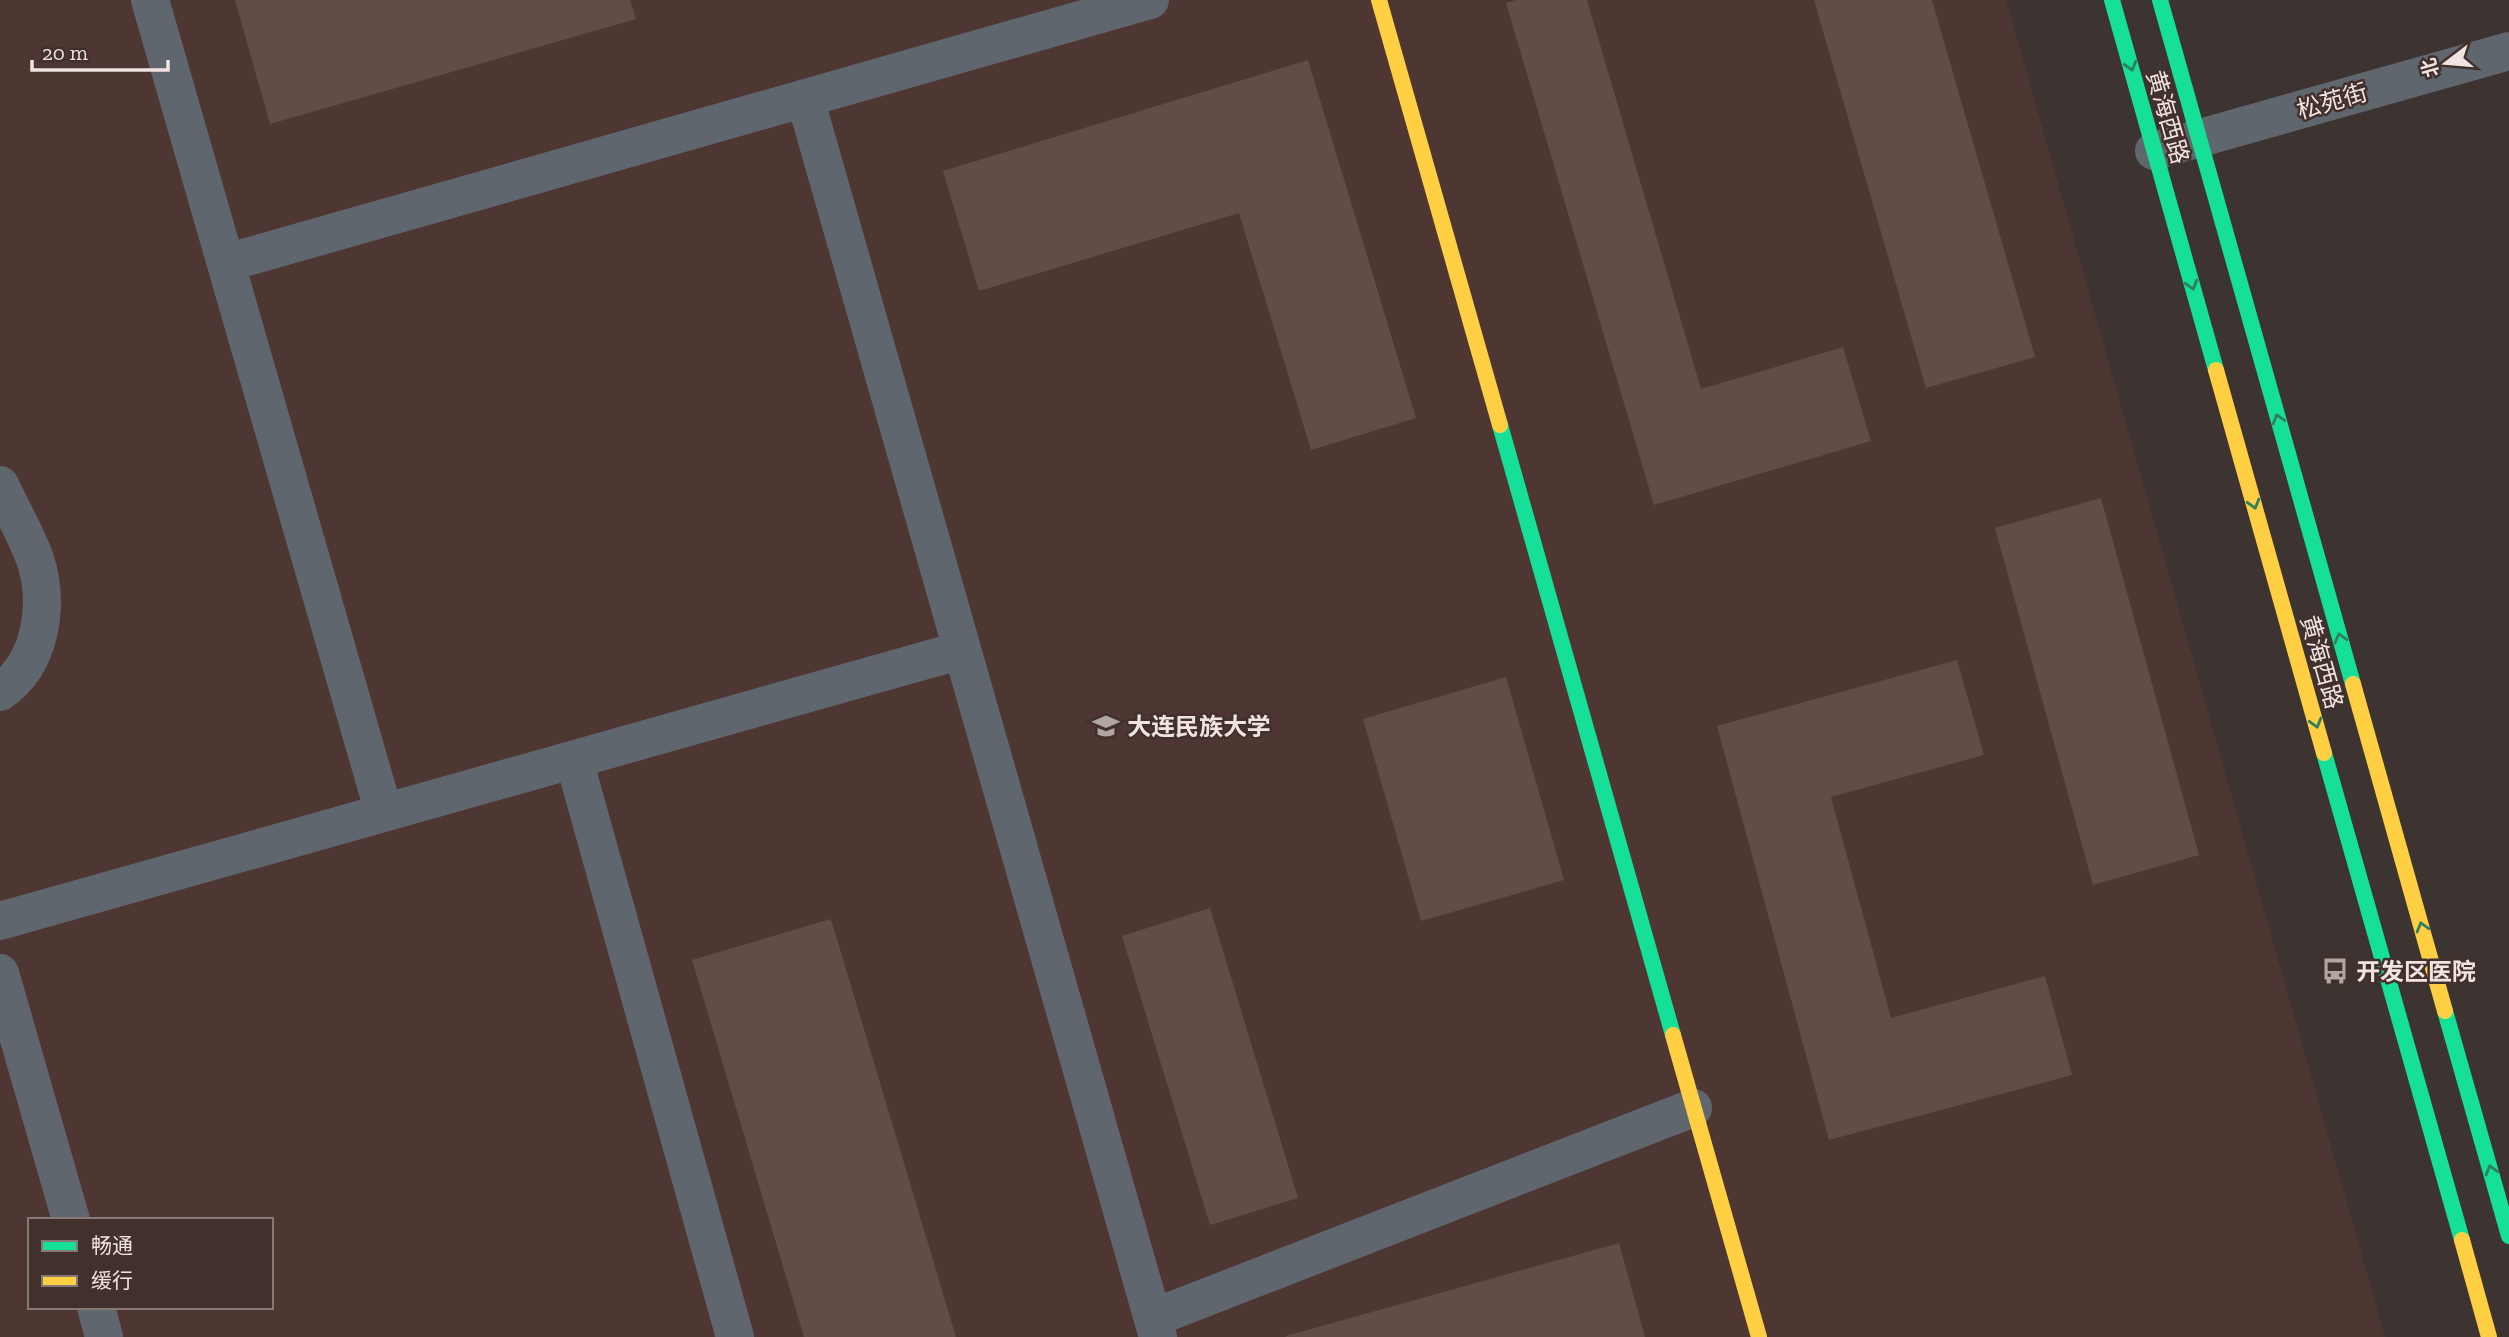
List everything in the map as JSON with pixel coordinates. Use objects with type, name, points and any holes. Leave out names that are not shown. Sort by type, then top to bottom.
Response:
[{"type":"main road","points":[[1379,0],[1759,1337]]},
{"type":"main road","name":"黄海西路","points":[[2112,0],[2489,1337]]},
{"type":"main road","name":"黄海西路","points":[[2160,0],[2509,1236]]},
{"type":"street","points":[[150,0],[384,813]]},
{"type":"street","points":[[226,263],[1150,0]]},
{"type":"street","name":"松苑街","points":[[2154,151],[2509,51]]},
{"type":"street","points":[[805,98],[1156,1328],[1693,1108]]},
{"type":"street","points":[[0,485],[35,560],[43,606],[35,650],[16,682],[0,692]]},
{"type":"street","points":[[0,921],[962,650]]},
{"type":"street","points":[[574,760],[735,1337]]},
{"type":"street","points":[[0,973],[70,1218]]},
{"type":"street","points":[[97,1309],[104,1337]]},
{"type":"shaded area","name":"大连民族大学","points":[[0,0],[2006,0],[2385,1337],[0,1337]]},
{"type":"building","points":[[235,0],[630,0],[636,19],[270,124]]},
{"type":"building","points":[[1516,0],[1587,0],[1701,389],[1843,347],[1871,441],[1654,505],[1506,3]]},
{"type":"building","points":[[1814,0],[1932,0],[2035,357],[1926,388]]},
{"type":"building","points":[[1308,60],[1416,418],[1311,450],[1239,213],[979,291],[943,171]]},
{"type":"building","points":[[2101,498],[2199,855],[2093,885],[1995,528]]},
{"type":"building","points":[[1957,660],[1984,755],[1831,797],[1891,1018],[2045,976],[2072,1075],[1829,1140],[1717,726]]},
{"type":"building","points":[[1506,677],[1564,880],[1421,921],[1363,719]]},
{"type":"building","points":[[1210,908],[1298,1198],[1210,1225],[1122,936]]},
{"type":"building","points":[[831,919],[956,1337],[804,1337],[692,960]]},
{"type":"building","points":[[1619,1243],[1645,1337],[1286,1337],[1286,1336]]},
{"type":"traffic: fast","points":[[2112,0],[2216,370]]},
{"type":"traffic: fast","points":[[2160,0],[2353,684]]},
{"type":"traffic: fast","points":[[1500,425],[1673,1035]]},
{"type":"traffic: fast","points":[[2324,753],[2462,1240]]},
{"type":"traffic: fast","points":[[2445,1011],[2509,1236]]},
{"type":"traffic: slow","points":[[1379,0],[1500,425]]},
{"type":"traffic: slow","points":[[2216,370],[2324,753]]},
{"type":"traffic: slow","points":[[2353,684],[2445,1011]]},
{"type":"traffic: slow","points":[[1673,1035],[1759,1337]]},
{"type":"traffic: slow","points":[[2462,1240],[2489,1337]]},
{"type":"place","name":"大连民族大学","points":[[1106,726]]},
{"type":"place","name":"开发区医院","points":[[2335,971]]}]
